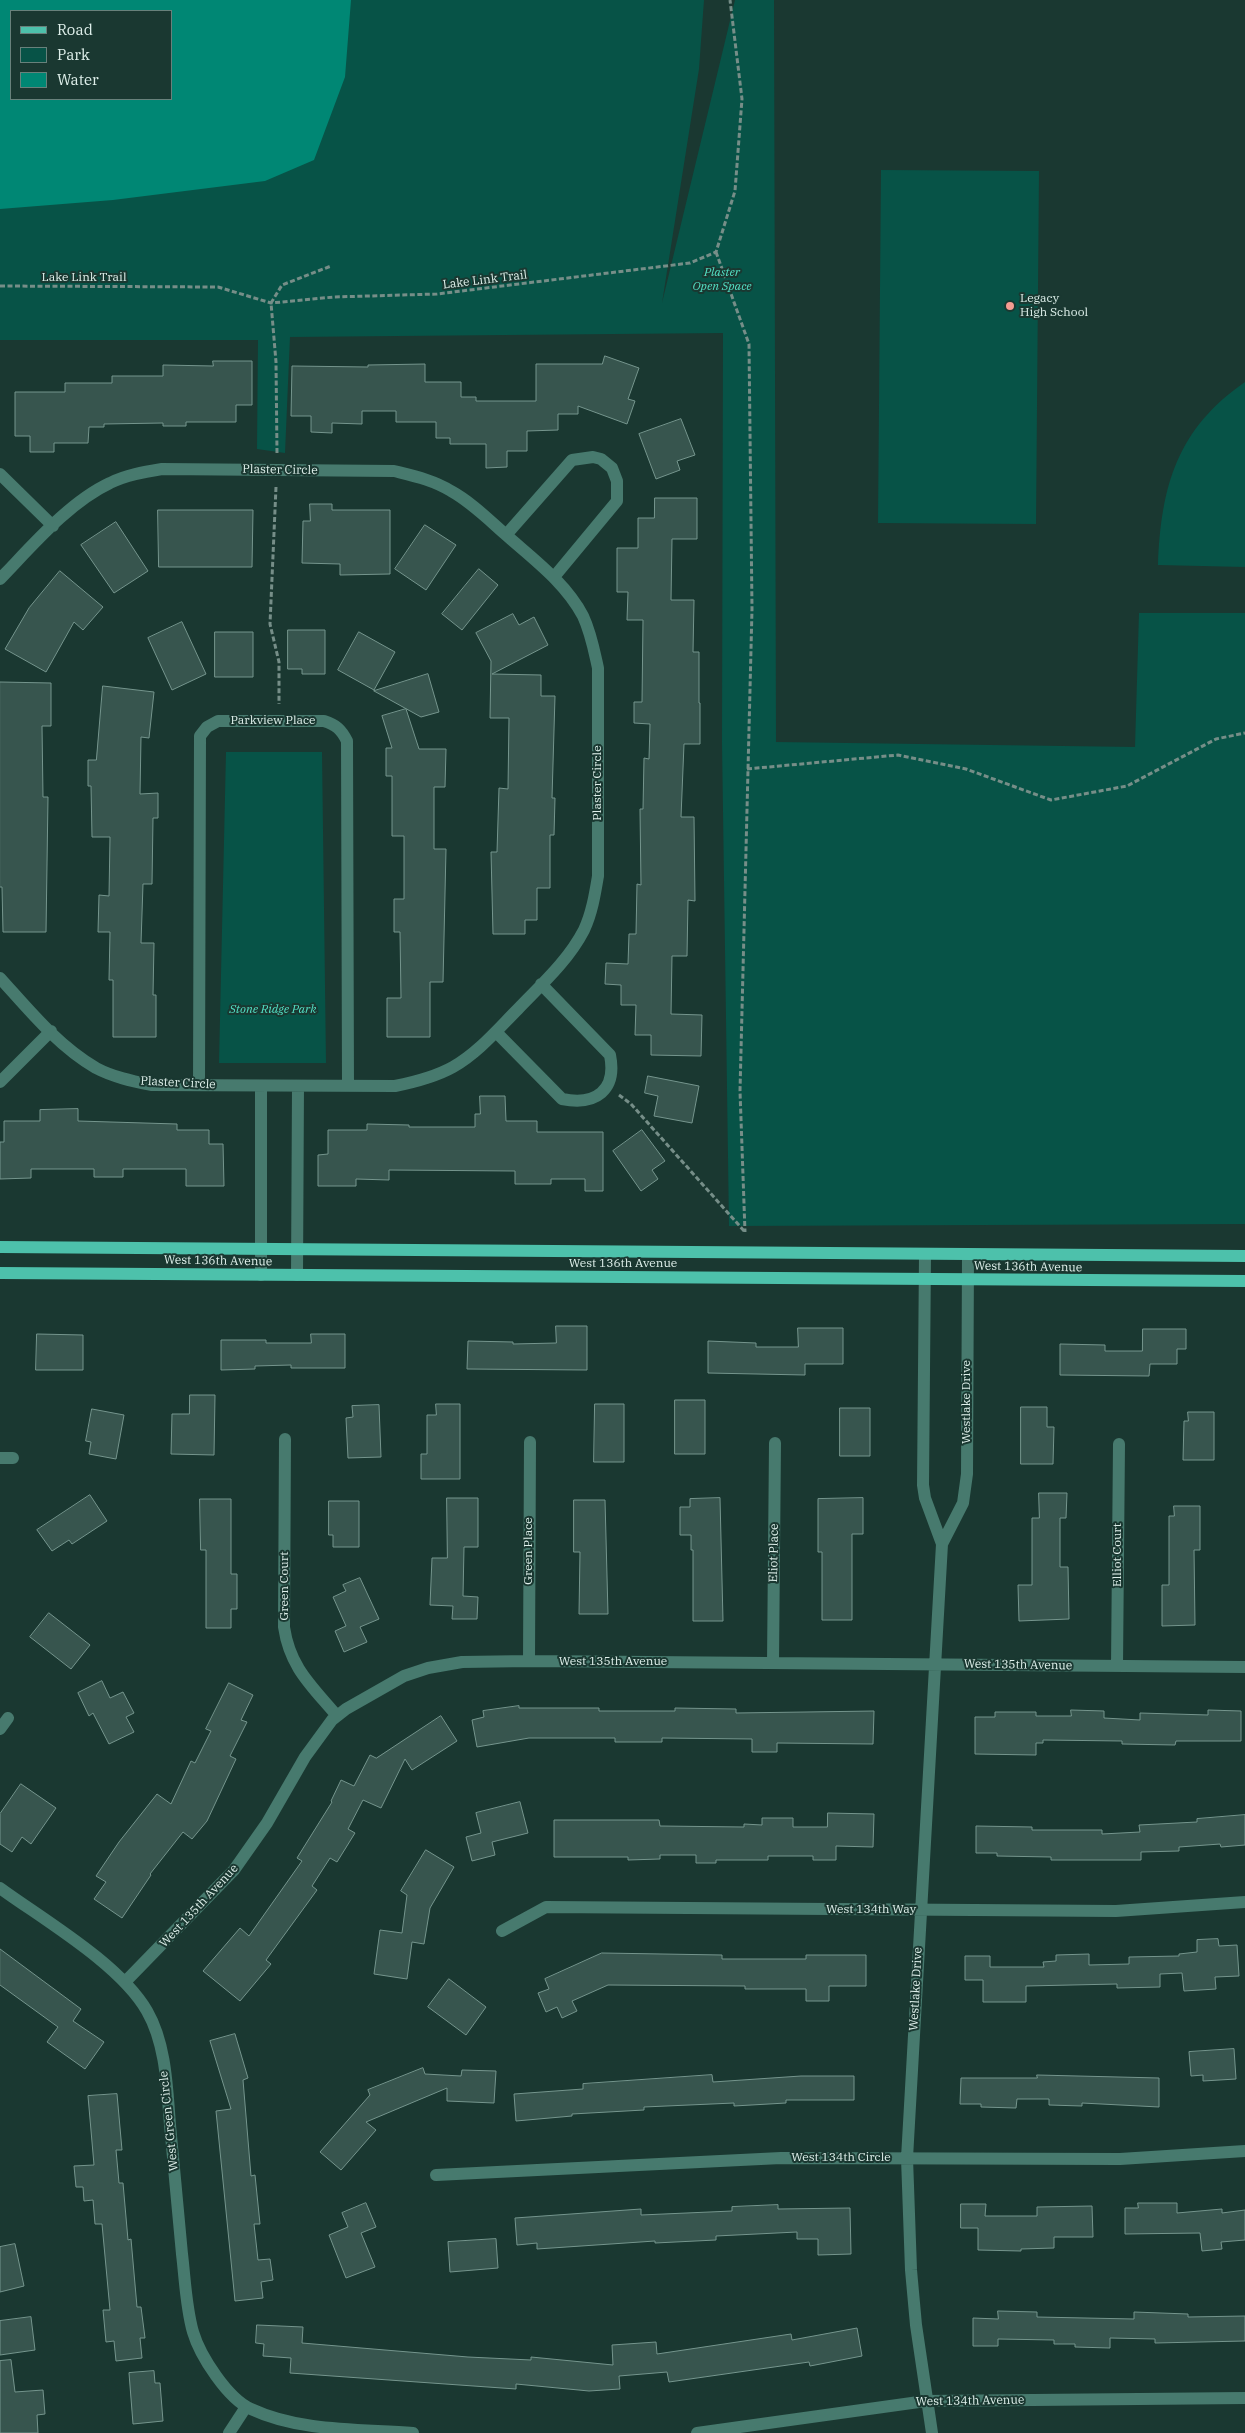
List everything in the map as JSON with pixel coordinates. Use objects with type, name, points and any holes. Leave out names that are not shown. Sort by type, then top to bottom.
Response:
[{"type":"main road","name":"West 136th Avenue","points":[[0,1247],[1245,1256]]},
{"type":"main road","name":"West 136th Avenue","points":[[0,1273],[1245,1281]]},
{"type":"street","points":[[506,535],[572,460],[593,457],[601,459],[612,468],[617,482],[617,502],[554,577]]},
{"type":"street","name":"Plaster Circle","points":[[2,986],[72,1052],[97,1068],[124,1079],[151,1085],[395,1086],[425,1080],[454,1067],[476,1051],[496,1032],[569,954],[584,930],[594,903],[598,876],[598,668],[592,640],[583,616],[566,590],[554,577],[452,491],[428,480],[394,472],[162,469],[134,474],[110,482],[86,496],[3,571]]},
{"type":"street","points":[[0,474],[53,526]]},
{"type":"street","name":"Parkview Place","points":[[198,1085],[200,736],[207,727],[218,721],[324,721],[334,724],[342,731],[347,741],[348,1086]]},
{"type":"street","points":[[496,1032],[562,1098],[575,1101],[587,1100],[600,1095],[611,1077],[610,1054],[541,984]]},
{"type":"street","points":[[0,1082],[51,1031]]},
{"type":"street","points":[[261,1086],[261,1275]]},
{"type":"street","points":[[297,1275],[298,1086]]},
{"type":"street","name":"Westlake Drive","points":[[925,1255],[924,1485],[925,1498],[942,1544]]},
{"type":"street","name":"Westlake Drive","points":[[932,2433],[926,2400],[911,2270],[907,2158],[942,1544],[966,1492],[968,1255]]},
{"type":"street","name":"Green Court","points":[[285,1439],[284,1627],[287,1645],[296,1667],[337,1716]]},
{"type":"street","name":"Green Place","points":[[529,1661],[530,1442]]},
{"type":"street","name":"Eliot Place","points":[[772,1663],[775,1443]]},
{"type":"street","name":"Elliot Court","points":[[1117,1666],[1119,1444]]},
{"type":"street","name":"West 135th Avenue","points":[[125,1982],[215,1892],[234,1870],[267,1823],[305,1757],[337,1716],[404,1676],[428,1668],[462,1662],[529,1661],[1245,1667]]},
{"type":"street","points":[[0,1729],[8,1718]]},
{"type":"street","name":"West Green Circle","points":[[0,1888],[104,1963],[125,1982],[147,2011],[160,2044],[166,2077],[184,2270],[192,2331],[198,2347],[210,2366],[235,2399],[246,2407]]},
{"type":"street","name":"West 134th Way","points":[[502,1931],[546,1907],[1116,1911],[1245,1902]]},
{"type":"street","name":"West 134th Circle","points":[[436,2175],[781,2158],[1120,2159],[1245,2151]]},
{"type":"street","name":"West 134th Avenue","points":[[697,2433],[926,2400],[1245,2398]]},
{"type":"street","points":[[229,2433],[246,2407],[289,2421],[317,2427],[413,2433]]},
{"type":"path","points":[[607,1086],[631,1104],[745,1232],[740,1091],[752,609],[749,344],[716,252],[735,191],[742,100],[730,0]]},
{"type":"path","name":"Lake Link Trail","points":[[0,286],[218,287],[271,303],[334,297],[437,294],[690,264],[716,252]]},
{"type":"path","points":[[747,769],[898,755],[966,769],[1051,800],[1127,786],[1216,739],[1245,733]]},
{"type":"green space","name":"Plaster Open Space","points":[[0,0],[704,0],[699,69],[662,303],[735,0],[774,0],[776,742],[1135,747],[1139,613],[1245,613],[1245,1224],[729,1226],[722,742],[723,333],[290,337],[285,453],[257,449],[258,340],[0,340]]},
{"type":"green space","points":[[881,170],[1039,171],[1036,524],[878,523]]},
{"type":"green space","points":[[1245,382],[1245,567],[1158,565],[1163,510],[1177,462],[1188,440],[1203,419],[1222,400]]},
{"type":"green space","name":"Stone Ridge Park","points":[[226,752],[322,752],[326,1063],[219,1063]]},
{"type":"water","points":[[0,0],[351,0],[345,77],[314,160],[265,181],[113,200],[0,209]]},
{"type":"building","points":[[605,356],[639,368],[628,399],[635,401],[627,424],[578,406],[578,414],[558,414],[558,430],[527,431],[527,451],[507,451],[507,467],[486,468],[486,444],[450,444],[450,438],[436,438],[436,422],[396,422],[396,411],[362,411],[362,424],[332,423],[332,433],[311,432],[311,416],[291,416],[292,366],[368,367],[368,365],[425,364],[425,382],[461,382],[461,397],[476,397],[476,401],[536,401],[536,364],[602,364]]},
{"type":"building","points":[[213,361],[252,361],[252,405],[236,405],[236,422],[186,422],[186,426],[163,426],[163,423],[104,424],[104,427],[89,427],[88,443],[54,443],[54,452],[30,452],[30,436],[15,436],[15,392],[65,392],[65,383],[112,383],[112,376],[163,376],[163,365],[213,366]]},
{"type":"building","points":[[681,419],[695,455],[677,461],[680,470],[656,479],[639,434]]},
{"type":"building","points":[[655,498],[697,498],[697,539],[672,539],[671,600],[694,600],[693,652],[699,652],[700,744],[684,744],[681,817],[694,817],[695,901],[688,900],[687,956],[672,956],[671,1014],[702,1015],[701,1056],[651,1055],[651,1035],[635,1035],[636,1005],[621,1005],[621,985],[605,984],[606,963],[628,964],[629,934],[636,934],[637,884],[641,885],[640,809],[643,809],[644,758],[649,759],[650,724],[634,723],[634,702],[642,702],[643,620],[627,620],[628,592],[617,592],[617,548],[638,548],[638,518],[654,518]]},
{"type":"building","points":[[310,504],[332,504],[332,510],[390,510],[390,574],[340,575],[340,564],[302,563],[303,521],[310,521]]},
{"type":"building","points":[[158,510],[253,510],[252,567],[159,567]]},
{"type":"building","points":[[116,522],[148,571],[114,593],[81,545]]},
{"type":"building","points":[[425,525],[456,545],[426,590],[395,569]]},
{"type":"building","points":[[479,569],[498,585],[462,630],[442,614]]},
{"type":"building","points":[[60,571],[103,607],[83,630],[74,622],[46,672],[5,649],[29,608]]},
{"type":"building","points":[[513,614],[519,625],[534,617],[548,645],[492,674],[541,675],[541,696],[555,696],[552,798],[555,798],[554,835],[550,835],[550,888],[537,888],[537,920],[525,920],[525,934],[493,934],[491,852],[497,852],[499,788],[508,789],[509,718],[490,718],[491,661],[476,633]]},
{"type":"building","points":[[182,622],[206,674],[172,690],[148,638]]},
{"type":"building","points":[[288,630],[325,630],[325,674],[302,674],[302,669],[288,669]]},
{"type":"building","points":[[215,632],[253,632],[253,677],[215,677]]},
{"type":"building","points":[[359,632],[395,652],[374,690],[338,670]]},
{"type":"building","points":[[428,674],[439,712],[421,717],[374,691]]},
{"type":"building","points":[[0,682],[51,683],[51,726],[42,726],[43,797],[48,797],[46,932],[3,932],[2,887],[0,887]]},
{"type":"building","points":[[103,686],[154,692],[149,738],[141,737],[140,794],[158,793],[158,818],[153,818],[152,884],[143,884],[141,943],[154,943],[153,995],[156,995],[156,1037],[113,1037],[113,980],[109,980],[110,932],[98,932],[99,895],[109,896],[110,837],[92,837],[91,786],[88,786],[88,760],[96,760]]},
{"type":"building","points":[[406,709],[419,749],[446,749],[445,787],[434,787],[434,849],[446,849],[443,982],[430,982],[430,1037],[387,1037],[387,998],[401,998],[400,932],[394,932],[394,899],[404,899],[404,836],[392,836],[392,776],[386,776],[386,748],[392,748],[382,716]]},
{"type":"building","points":[[648,1076],[699,1086],[692,1123],[654,1116],[658,1096],[645,1093]]},
{"type":"building","points":[[480,1096],[505,1096],[506,1121],[537,1121],[537,1132],[603,1132],[603,1191],[585,1191],[585,1179],[551,1179],[551,1184],[515,1184],[515,1171],[389,1170],[389,1180],[356,1179],[356,1186],[318,1186],[318,1155],[328,1154],[328,1130],[367,1130],[367,1124],[409,1125],[409,1127],[475,1127],[475,1114],[480,1114]]},
{"type":"building","points":[[78,1109],[78,1121],[177,1124],[177,1130],[209,1130],[209,1144],[223,1144],[224,1186],[186,1186],[186,1169],[123,1169],[123,1177],[94,1177],[94,1169],[31,1169],[31,1178],[0,1179],[0,1142],[4,1142],[4,1121],[40,1121],[40,1110]]},
{"type":"building","points":[[642,1130],[665,1161],[652,1170],[658,1179],[641,1191],[613,1151]]},
{"type":"building","points":[[556,1326],[587,1326],[587,1370],[467,1369],[468,1341],[513,1342],[513,1344],[556,1343]]},
{"type":"building","points":[[798,1328],[843,1328],[843,1364],[805,1364],[805,1375],[708,1373],[708,1341],[756,1343],[756,1347],[798,1347]]},
{"type":"building","points":[[1143,1329],[1186,1329],[1186,1349],[1177,1349],[1177,1364],[1150,1364],[1149,1376],[1060,1375],[1060,1344],[1105,1345],[1105,1351],[1142,1351]]},
{"type":"building","points":[[37,1334],[83,1335],[83,1370],[36,1370]]},
{"type":"building","points":[[311,1334],[345,1334],[345,1368],[291,1368],[291,1365],[255,1366],[255,1369],[221,1370],[221,1340],[311,1343]]},
{"type":"building","points":[[190,1395],[215,1395],[214,1455],[171,1454],[172,1414],[189,1414]]},
{"type":"building","points":[[675,1400],[705,1400],[705,1454],[675,1454]]},
{"type":"building","points":[[436,1404],[460,1404],[460,1479],[421,1479],[421,1454],[427,1454],[427,1415],[436,1415]]},
{"type":"building","points":[[595,1404],[624,1404],[624,1462],[594,1462]]},
{"type":"building","points":[[379,1405],[381,1457],[348,1458],[346,1418],[353,1417],[352,1406]]},
{"type":"building","points":[[1021,1407],[1047,1407],[1047,1427],[1054,1427],[1053,1464],[1021,1464]]},
{"type":"building","points":[[840,1408],[870,1408],[870,1456],[840,1456]]},
{"type":"building","points":[[92,1409],[124,1415],[116,1459],[89,1454],[91,1442],[86,1441]]},
{"type":"building","points":[[1188,1412],[1214,1412],[1214,1460],[1183,1460],[1184,1421],[1188,1421]]},
{"type":"building","points":[[1039,1493],[1067,1493],[1066,1518],[1060,1518],[1060,1567],[1068,1567],[1069,1619],[1019,1621],[1018,1585],[1032,1585],[1032,1518],[1039,1518]]},
{"type":"building","points":[[90,1495],[107,1521],[72,1544],[69,1540],[52,1551],[37,1530]]},
{"type":"building","points":[[447,1498],[478,1498],[478,1547],[464,1547],[463,1596],[478,1597],[477,1619],[452,1619],[453,1606],[430,1605],[432,1558],[447,1558]]},
{"type":"building","points":[[720,1498],[723,1621],[693,1621],[693,1550],[691,1550],[691,1535],[680,1535],[680,1507],[690,1507],[690,1499]]},
{"type":"building","points":[[863,1498],[863,1534],[852,1534],[852,1620],[822,1620],[822,1552],[818,1552],[818,1499]]},
{"type":"building","points":[[200,1499],[231,1499],[231,1574],[237,1574],[237,1609],[231,1609],[231,1628],[206,1628],[206,1550],[201,1550]]},
{"type":"building","points":[[574,1500],[605,1500],[608,1614],[579,1614],[580,1552],[574,1552]]},
{"type":"building","points":[[329,1501],[359,1501],[359,1547],[333,1547],[333,1535],[329,1535]]},
{"type":"building","points":[[1174,1506],[1200,1506],[1200,1550],[1194,1550],[1195,1625],[1162,1626],[1162,1585],[1169,1585],[1169,1516],[1174,1516]]},
{"type":"building","points":[[360,1578],[379,1619],[360,1627],[367,1642],[344,1652],[335,1631],[346,1626],[333,1597],[346,1591],[343,1585]]},
{"type":"building","points":[[49,1613],[90,1645],[71,1669],[30,1637]]},
{"type":"building","points":[[102,1681],[110,1698],[123,1692],[134,1713],[126,1717],[134,1732],[109,1744],[93,1713],[89,1716],[78,1693]]},
{"type":"building","points":[[229,1683],[253,1695],[241,1720],[247,1722],[230,1756],[236,1759],[207,1821],[192,1839],[183,1832],[150,1874],[122,1918],[94,1899],[106,1882],[96,1876],[119,1842],[157,1794],[171,1804],[191,1761],[195,1763],[211,1731],[206,1729]]},
{"type":"building","points":[[519,1706],[519,1708],[599,1708],[599,1711],[675,1711],[675,1708],[736,1709],[736,1713],[874,1711],[873,1744],[777,1743],[777,1752],[752,1752],[752,1739],[662,1738],[662,1742],[615,1742],[615,1738],[529,1738],[477,1747],[472,1720],[484,1717],[483,1711]]},
{"type":"building","points":[[1071,1710],[1104,1711],[1104,1718],[1140,1720],[1140,1713],[1208,1715],[1208,1710],[1241,1711],[1241,1741],[1176,1741],[1175,1745],[1122,1744],[1122,1741],[1043,1740],[1043,1743],[1036,1743],[1036,1755],[975,1754],[975,1717],[995,1717],[995,1712],[1036,1712],[1036,1716],[1071,1716]]},
{"type":"building","points":[[441,1716],[457,1741],[412,1770],[405,1759],[381,1808],[363,1800],[348,1829],[355,1833],[337,1862],[330,1858],[312,1886],[317,1890],[266,1960],[271,1964],[240,2001],[203,1971],[240,1928],[249,1936],[302,1861],[297,1858],[332,1802],[341,1780],[354,1786],[370,1755],[376,1758]]},
{"type":"building","points":[[21,1784],[56,1808],[31,1844],[22,1837],[12,1852],[0,1844],[0,1814]]},
{"type":"building","points":[[520,1802],[528,1833],[492,1842],[495,1855],[472,1861],[466,1837],[481,1833],[476,1813]]},
{"type":"building","points":[[828,1813],[874,1814],[873,1847],[836,1846],[836,1860],[813,1860],[813,1856],[768,1856],[768,1860],[716,1860],[716,1863],[696,1863],[696,1855],[660,1855],[660,1859],[628,1860],[628,1857],[554,1857],[554,1820],[659,1820],[660,1826],[744,1827],[744,1824],[762,1825],[762,1818],[793,1818],[793,1827],[827,1827]]},
{"type":"building","points":[[1245,1815],[1245,1845],[1221,1847],[1220,1844],[1179,1847],[1179,1851],[1141,1852],[1141,1860],[1051,1860],[1051,1857],[997,1856],[997,1853],[976,1853],[976,1826],[1032,1827],[1032,1830],[1102,1830],[1102,1834],[1140,1832],[1139,1825],[1197,1822],[1197,1819]]},
{"type":"building","points":[[426,1850],[454,1867],[430,1908],[424,1944],[412,1942],[407,1979],[374,1974],[380,1930],[402,1933],[407,1895],[401,1891]]},
{"type":"building","points":[[1218,1939],[1219,1946],[1237,1945],[1239,1976],[1215,1977],[1216,1989],[1184,1991],[1182,1973],[1160,1974],[1160,1987],[1117,1988],[1117,1984],[1026,1986],[1026,2002],[983,2002],[983,1980],[965,1980],[965,1956],[990,1956],[990,1967],[1044,1967],[1043,1962],[1056,1961],[1056,1955],[1089,1954],[1089,1965],[1129,1964],[1129,1957],[1179,1956],[1179,1954],[1197,1952],[1197,1940]]},
{"type":"building","points":[[0,1949],[81,2009],[73,2021],[104,2042],[85,2069],[47,2042],[58,2027],[0,1985]]},
{"type":"building","points":[[602,1953],[722,1955],[722,1959],[806,1959],[806,1955],[866,1955],[866,1986],[829,1986],[829,2001],[806,2001],[806,1989],[745,1989],[745,1986],[608,1985],[572,2001],[577,2011],[562,2018],[557,2007],[546,2012],[538,1993],[549,1989],[545,1979]]},
{"type":"building","points":[[449,1979],[486,2007],[466,2035],[428,2007]]},
{"type":"building","points":[[235,2034],[248,2078],[243,2080],[251,2176],[255,2175],[260,2224],[254,2224],[258,2260],[270,2259],[273,2280],[261,2282],[263,2298],[235,2301],[216,2111],[231,2109],[210,2041]]},
{"type":"building","points":[[1234,2049],[1236,2079],[1203,2081],[1203,2075],[1191,2076],[1189,2052]]},
{"type":"building","points":[[423,2068],[425,2074],[461,2076],[462,2070],[496,2071],[494,2103],[447,2101],[447,2088],[366,2122],[376,2130],[341,2170],[320,2152],[370,2095],[368,2090]]},
{"type":"building","points":[[712,2075],[713,2082],[801,2076],[854,2076],[854,2100],[786,2100],[786,2103],[734,2106],[734,2103],[644,2107],[644,2110],[572,2114],[572,2116],[516,2121],[514,2094],[583,2089],[583,2084]]},
{"type":"building","points":[[1037,2075],[1159,2078],[1159,2107],[1082,2103],[1082,2106],[1049,2105],[1049,2099],[1017,2099],[1016,2108],[960,2104],[961,2078],[1037,2078]]},
{"type":"building","points":[[117,2094],[122,2150],[116,2150],[119,2183],[123,2183],[128,2240],[131,2239],[137,2307],[141,2307],[145,2338],[140,2338],[142,2358],[116,2361],[114,2341],[106,2342],[103,2310],[110,2310],[102,2224],[95,2224],[93,2200],[84,2201],[83,2187],[76,2187],[74,2166],[94,2165],[88,2096]]},
{"type":"building","points":[[366,2203],[376,2227],[361,2233],[375,2267],[346,2278],[329,2235],[348,2227],[342,2213]]},
{"type":"building","points":[[1138,2203],[1177,2203],[1177,2213],[1222,2209],[1222,2213],[1245,2210],[1245,2240],[1221,2242],[1222,2249],[1202,2251],[1200,2233],[1125,2234],[1125,2208],[1138,2208]]},
{"type":"building","points":[[961,2204],[986,2204],[985,2216],[1037,2216],[1037,2207],[1092,2206],[1093,2237],[1054,2237],[1054,2248],[1021,2249],[1021,2251],[978,2250],[978,2228],[961,2228]]},
{"type":"building","points":[[778,2205],[778,2209],[850,2208],[851,2254],[818,2255],[818,2239],[797,2239],[797,2232],[716,2236],[716,2240],[655,2243],[655,2241],[537,2249],[537,2243],[517,2245],[515,2218],[641,2209],[641,2215],[732,2211],[732,2207]]},
{"type":"building","points":[[496,2239],[498,2268],[450,2272],[448,2242]]},
{"type":"building","points":[[15,2244],[24,2286],[0,2292],[0,2247]]},
{"type":"building","points":[[998,2311],[1037,2312],[1037,2317],[1134,2319],[1134,2312],[1188,2314],[1188,2317],[1245,2316],[1245,2341],[1155,2343],[1155,2339],[1110,2338],[1110,2348],[1054,2344],[1054,2340],[998,2339],[998,2346],[973,2346],[973,2318],[998,2319]]},
{"type":"building","points":[[31,2317],[35,2350],[0,2355],[0,2321]]},
{"type":"building","points":[[257,2325],[303,2327],[302,2343],[468,2357],[531,2360],[531,2357],[613,2365],[612,2345],[656,2342],[657,2354],[791,2334],[792,2340],[857,2328],[862,2356],[810,2366],[809,2362],[669,2382],[667,2372],[619,2376],[620,2389],[589,2391],[516,2384],[516,2389],[290,2373],[291,2358],[263,2356],[264,2344],[256,2343]]},
{"type":"building","points":[[11,2360],[15,2392],[43,2390],[45,2414],[37,2415],[38,2433],[0,2433],[0,2361]]},
{"type":"building","points":[[154,2371],[155,2383],[160,2383],[163,2421],[133,2424],[129,2373]]},
{"type":"place","name":"Legacy High School","points":[[1010,306]]}]
